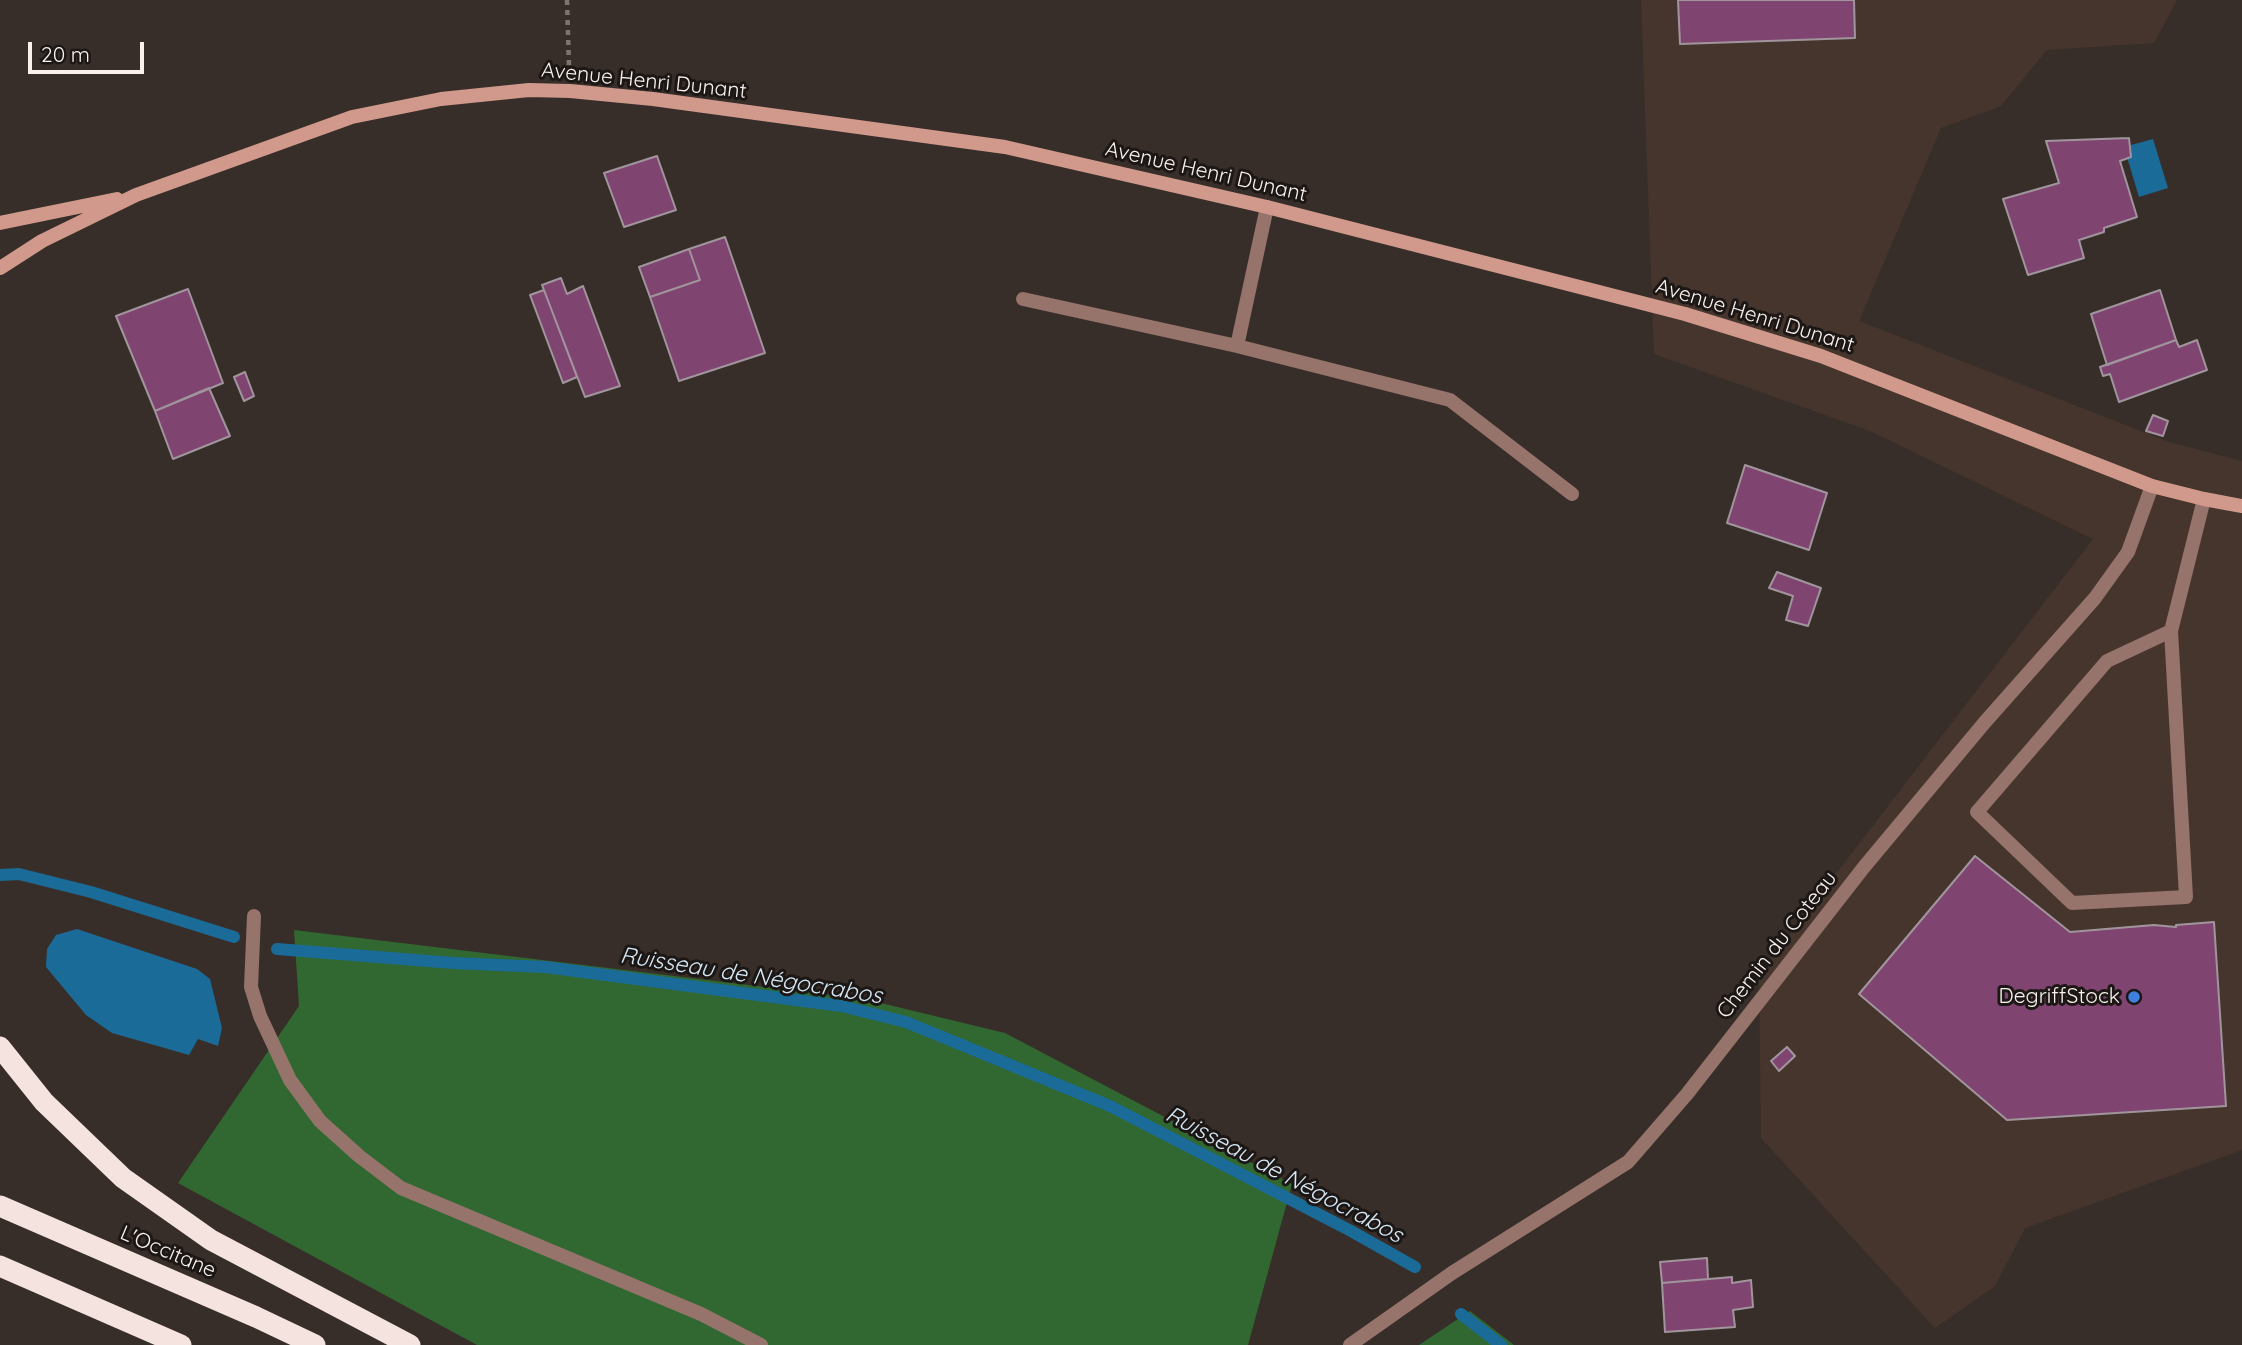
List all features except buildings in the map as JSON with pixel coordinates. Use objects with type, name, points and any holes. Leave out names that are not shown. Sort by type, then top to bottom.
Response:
[{"type":"highway","points":[[0,1047],[44,1102],[123,1178],[211,1240],[410,1345]]},
{"type":"highway","name":"L'Occitane","points":[[0,1206],[315,1345]]},
{"type":"highway","points":[[0,1266],[181,1345]]},
{"type":"main road","name":"Avenue Henri Dunant","points":[[0,268],[42,241],[136,195],[352,117],[441,99],[529,90],[653,99],[1004,147],[1267,207],[1685,314],[1821,356],[2152,486],[2242,506]]},
{"type":"main road","name":"Avenue Henri Dunant","points":[[0,223],[136,195]]},
{"type":"street","points":[[1237,346],[1267,207]]},
{"type":"street","points":[[1023,299],[1237,346],[1450,400],[1572,494]]},
{"type":"street","name":"Chemin du Coteau","points":[[1350,1345],[1452,1273],[1628,1162],[1687,1094],[1881,846],[1985,722],[2095,598],[2128,552],[2152,486]]},
{"type":"street","points":[[2171,631],[2108,661],[1977,812],[2072,903],[2186,897],[2171,631],[2204,499]]},
{"type":"street","points":[[254,916],[251,987],[260,1016],[290,1080],[320,1121],[359,1156],[401,1188],[701,1314],[761,1345]]},
{"type":"path","points":[[567,0],[570,91]]},
{"type":"shaded area","points":[[1641,0],[2177,0],[2154,43],[2047,50],[2001,106],[1941,128],[1859,321],[2169,442],[2242,461],[2242,1150],[2025,1228],[1995,1286],[1935,1328],[1761,1138],[1759,974],[2093,539],[1870,431],[1654,354]]},
{"type":"green space","points":[[294,930],[864,999],[1005,1033],[1292,1184],[1248,1345],[477,1345],[178,1183],[299,1006]]},
{"type":"green space","points":[[1470,1311],[1514,1345],[1419,1345]]},
{"type":"water","points":[[2153,139],[2168,188],[2139,197],[2124,147]]},
{"type":"water","points":[[77,929],[197,969],[210,979],[222,1028],[218,1046],[198,1039],[189,1055],[112,1033],[86,1015],[46,967],[47,949],[56,935]]},
{"type":"waterway","name":"Ruisseau de Négocrabos","points":[[0,875],[19,874],[91,892],[234,937]]},
{"type":"waterway","name":"Ruisseau de Négocrabos","points":[[277,949],[453,963],[545,967],[841,1006],[906,1022],[1110,1106],[1415,1267]]},
{"type":"waterway","name":"Ruisseau de Négocrabos","points":[[1461,1314],[1501,1345]]},
{"type":"place","name":"DegriffStock","points":[[2134,997]]}]
